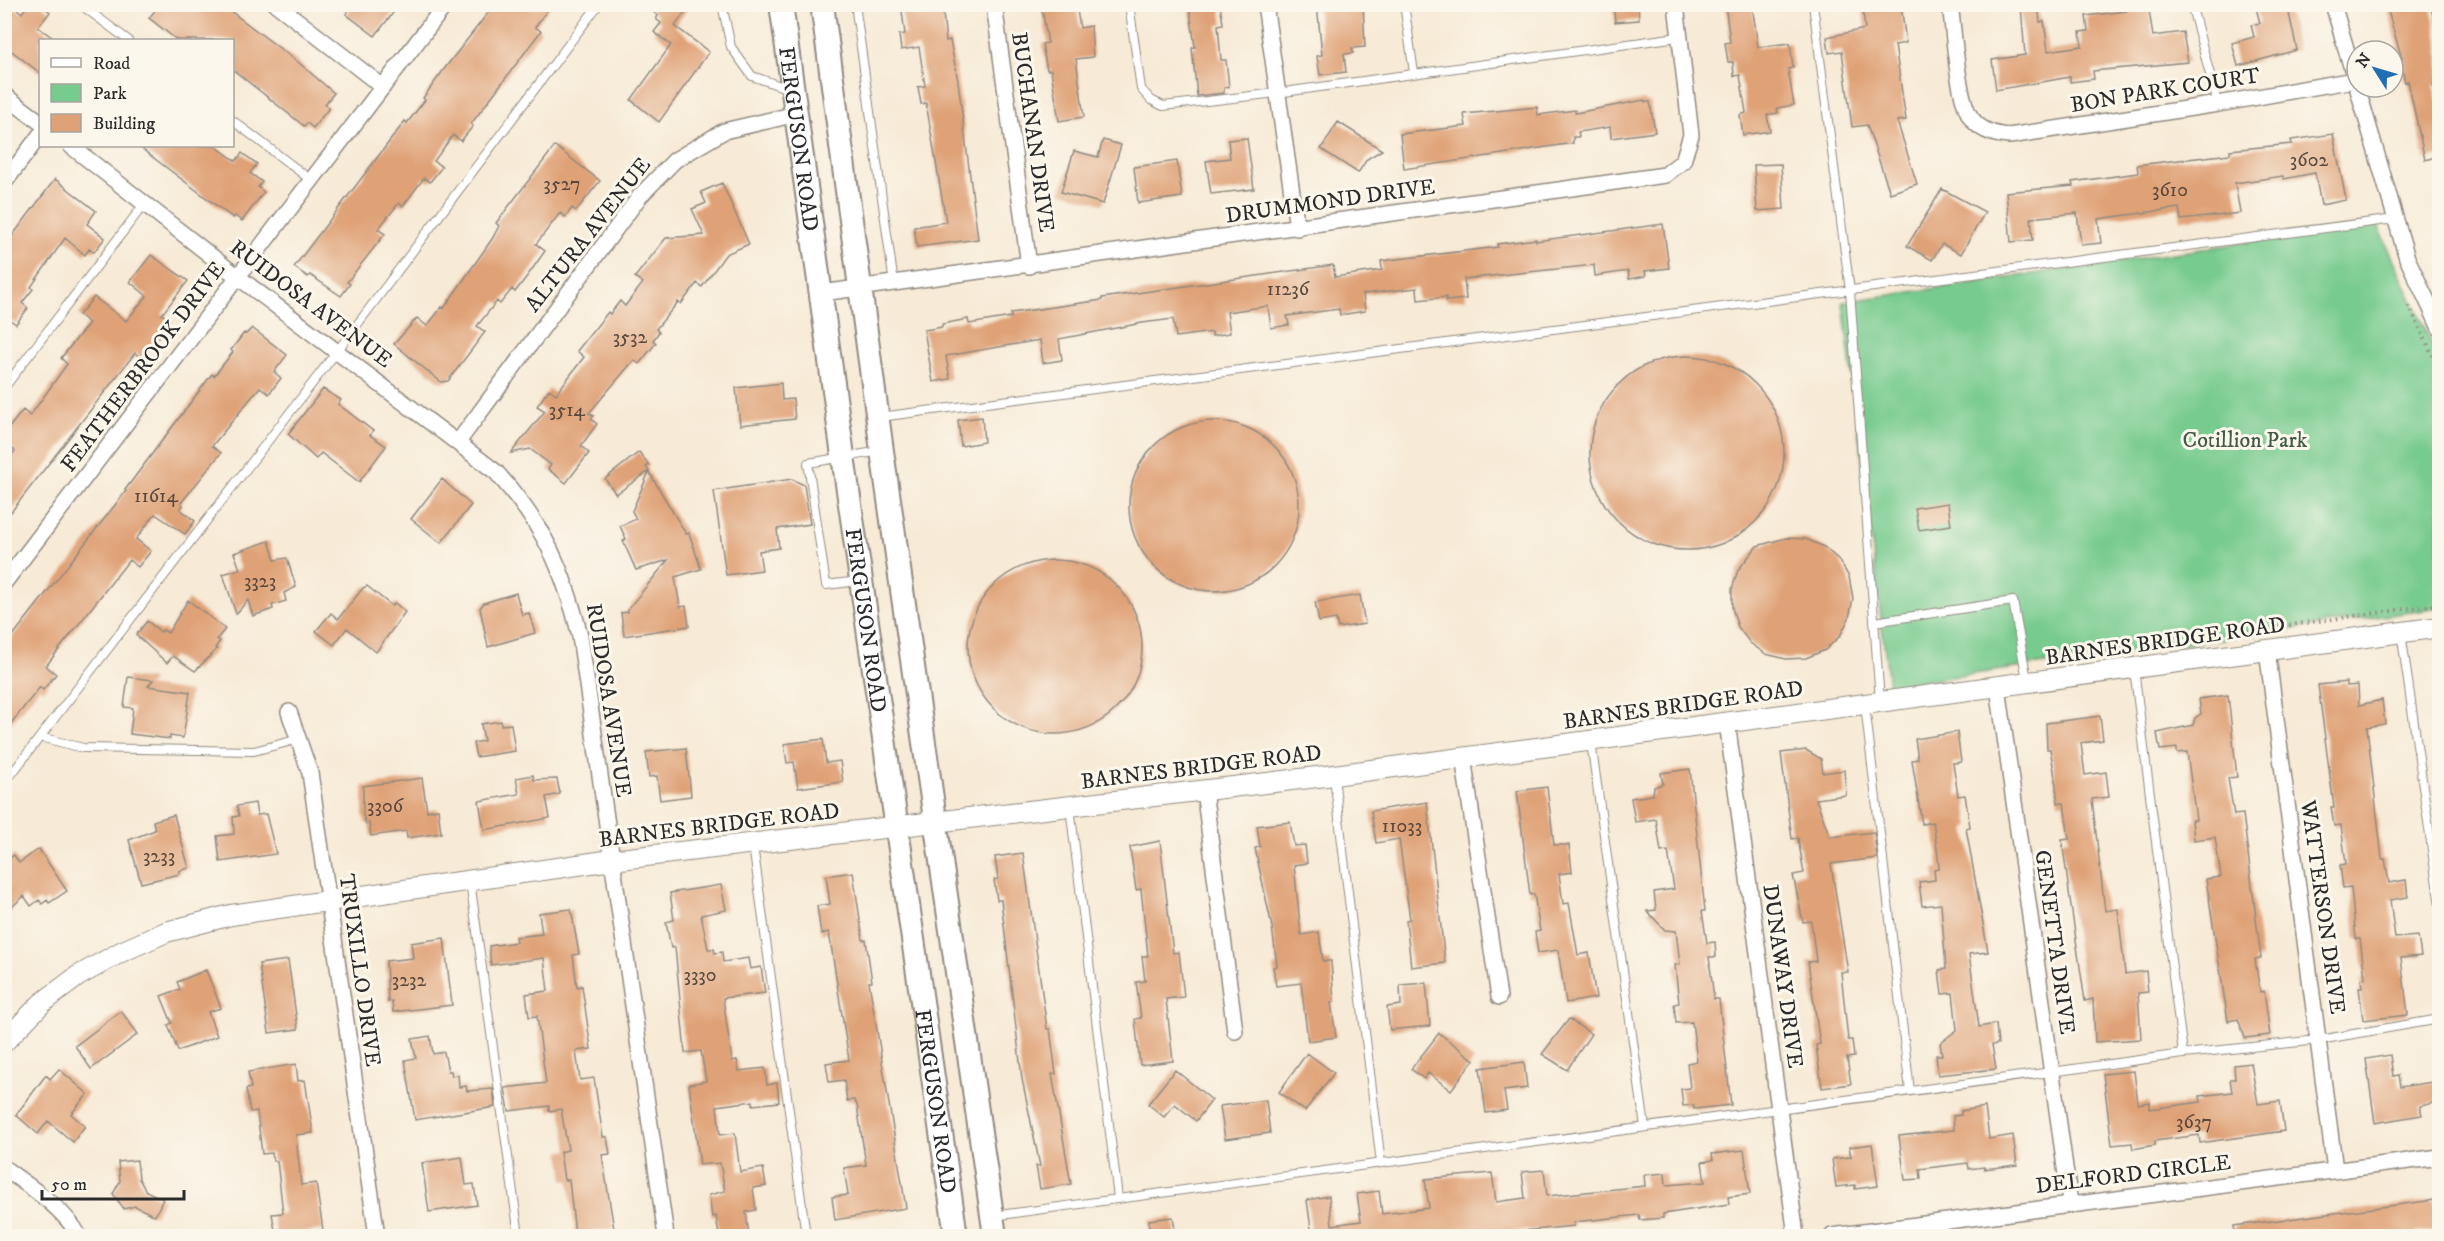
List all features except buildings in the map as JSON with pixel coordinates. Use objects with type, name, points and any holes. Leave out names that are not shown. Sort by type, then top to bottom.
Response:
[{"type":"main road","name":"FERGUSON ROAD","points":[[781,4],[843,456],[956,1236]]},
{"type":"main road","name":"FERGUSON ROAD","points":[[822,4],[934,823],[993,1226]]},
{"type":"street","name":"FEATHERBROOK DRIVE","points":[[4,583],[446,4]]},
{"type":"street","name":"BUCHANAN DRIVE","points":[[993,4],[1029,266]]},
{"type":"street","points":[[1265,4],[1297,228]]},
{"type":"street","name":"DRUMMOND DRIVE","points":[[822,293],[1029,266],[1665,175],[1683,161],[1691,135],[1676,4]]},
{"type":"street","points":[[2333,4],[2345,47]]},
{"type":"street","name":"BON PARK COURT","points":[[1953,5],[1963,100],[1971,119],[1995,135],[2009,136],[2218,104],[2345,82]]},
{"type":"street","points":[[280,6],[383,87]]},
{"type":"street","points":[[4,95],[39,121]]},
{"type":"street","points":[[2360,99],[2407,258],[2439,328]]},
{"type":"street","name":"ALTURA AVENUE","points":[[458,441],[640,196],[675,160],[724,131],[796,114]]},
{"type":"street","points":[[4,183],[39,136]]},
{"type":"street","name":"RUIDOSA AVENUE","points":[[72,147],[238,277],[338,350],[496,472],[524,503],[546,540],[567,584],[580,636],[666,1236]]},
{"type":"street","name":"BARNES BRIDGE ROAD","points":[[4,1042],[42,1003],[78,976],[166,932],[231,915],[612,860],[1334,775],[2439,627]]},
{"type":"street","name":"WATTERSON DRIVE","points":[[2267,650],[2335,1170]]},
{"type":"street","name":"GENETTA DRIVE","points":[[1998,687],[2070,1203]]},
{"type":"street","name":"TRUXILLO DRIVE","points":[[289,712],[310,773],[376,1236]]},
{"type":"street","name":"DUNAWAY DRIVE","points":[[1727,722],[1796,1236]]},
{"type":"street","points":[[1463,757],[1499,997]]},
{"type":"street","points":[[1204,790],[1235,1030]]},
{"type":"street","name":"DELFORD CIRCLE","points":[[1832,1236],[2439,1156]]},
{"type":"street","points":[[4,1168],[54,1205],[71,1222],[79,1236]]},
{"type":"lane","points":[[80,4],[127,39]]},
{"type":"lane","points":[[4,784],[338,350],[599,4]]},
{"type":"lane","points":[[722,4],[731,47],[752,76],[793,91]]},
{"type":"lane","points":[[855,4],[894,284]]},
{"type":"lane","points":[[1129,4],[1141,89],[1150,100],[1163,106],[1277,93],[1678,37]]},
{"type":"lane","points":[[1404,4],[1414,73]]},
{"type":"lane","points":[[1813,4],[1850,291],[1874,622],[1872,703],[1910,1091]]},
{"type":"lane","points":[[2191,4],[2218,104]]},
{"type":"lane","points":[[234,122],[311,180]]},
{"type":"lane","points":[[4,388],[145,202]]},
{"type":"lane","points":[[879,417],[2395,219]]},
{"type":"lane","points":[[862,581],[826,585],[808,463],[882,451]]},
{"type":"lane","points":[[1874,622],[2013,601],[2028,682]]},
{"type":"lane","points":[[2401,632],[2439,906]]},
{"type":"lane","points":[[2134,669],[2182,1054]]},
{"type":"lane","points":[[40,737],[83,748],[254,751],[298,739]]},
{"type":"lane","points":[[1591,741],[1645,1127]]},
{"type":"lane","points":[[1334,775],[1381,1163]]},
{"type":"lane","points":[[1070,805],[1118,1198]]},
{"type":"lane","points":[[753,845],[806,1236]]},
{"type":"lane","points":[[470,881],[519,1236]]},
{"type":"lane","points":[[993,1226],[1118,1198],[2182,1054],[2319,1040],[2439,1019]]},
{"type":"path","points":[[2211,636],[2439,604]]},
{"type":"green space","name":"Cotillion Park","points":[[2377,223],[2439,359],[2439,608],[1889,686],[1843,302]]}]
